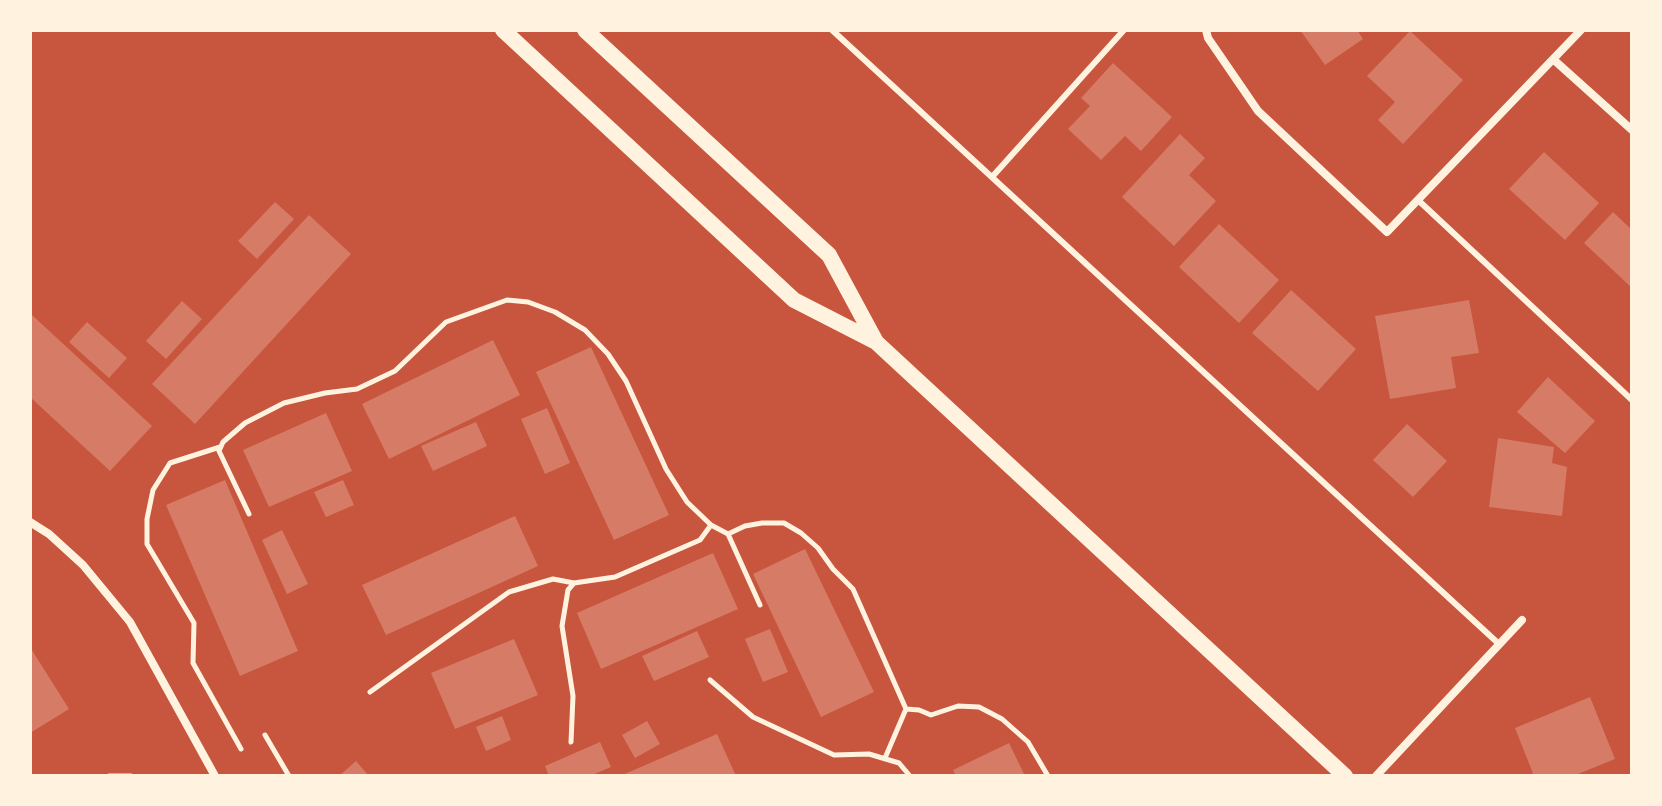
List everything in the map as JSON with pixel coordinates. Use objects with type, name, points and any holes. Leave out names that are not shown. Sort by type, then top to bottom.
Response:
[{"type":"main road","points":[[503,30],[794,300],[876,342],[1345,776]]},
{"type":"main road","points":[[585,30],[829,255],[876,342]]},
{"type":"street","points":[[1206,30],[1208,38],[1258,111],[1387,232],[1581,30]]},
{"type":"street","points":[[1554,60],[1632,130]]},
{"type":"street","points":[[30,522],[49,534],[83,565],[130,622],[215,776]]},
{"type":"street","points":[[1376,776],[1522,620]]},
{"type":"lane","points":[[832,30],[1499,644]]},
{"type":"lane","points":[[992,177],[1124,30]]},
{"type":"lane","points":[[1418,200],[1632,400]]},
{"type":"path","points":[[241,749],[193,663],[194,623],[147,544],[147,519],[153,490],[170,463],[221,447],[245,423],[284,403],[357,389],[395,371],[446,322],[507,300],[528,302],[555,312],[585,330],[608,354],[626,381],[666,469],[687,502],[711,525],[728,534],[760,605]]},
{"type":"path","points":[[221,447],[219,451],[249,514]]},
{"type":"path","points":[[728,534],[745,526],[784,523],[818,548],[853,589],[906,709],[885,758]]},
{"type":"path","points":[[370,692],[509,592],[553,579],[574,583],[615,577],[700,540],[711,525]]},
{"type":"path","points":[[571,742],[573,696],[562,626],[568,590],[574,583]]},
{"type":"path","points":[[710,680],[753,717],[834,755],[869,754],[899,763],[910,776]]},
{"type":"path","points":[[906,709],[931,715],[958,706],[979,707],[1002,719],[1028,742],[1048,776]]},
{"type":"path","points":[[265,735],[289,776]]},
{"type":"path","points":[[109,776],[131,776]]},
{"type":"building","points":[[1300,30],[1357,30],[1363,39],[1325,65]]},
{"type":"building","points":[[1410,31],[1463,80],[1403,144],[1378,120],[1395,102],[1367,76]]},
{"type":"building","points":[[1113,63],[1172,117],[1141,151],[1125,136],[1101,160],[1068,129],[1090,106],[1081,98]]},
{"type":"building","points":[[1180,134],[1205,158],[1189,175],[1216,201],[1174,246],[1122,197]]},
{"type":"building","points":[[1544,152],[1599,203],[1565,240],[1509,189]]},
{"type":"building","points":[[275,202],[294,219],[257,259],[238,241]]},
{"type":"building","points":[[1613,212],[1632,230],[1632,288],[1584,243]]},
{"type":"building","points":[[309,215],[351,254],[195,424],[152,384]]},
{"type":"building","points":[[1219,224],[1279,280],[1239,323],[1179,267]]},
{"type":"building","points":[[1291,290],[1356,349],[1318,391],[1252,333]]},
{"type":"building","points":[[1469,300],[1479,353],[1451,357],[1456,388],[1390,399],[1375,316]]},
{"type":"building","points":[[182,301],[202,319],[166,359],[146,341]]},
{"type":"building","points":[[32,315],[152,426],[110,471],[30,397]]},
{"type":"building","points":[[87,322],[127,358],[109,378],[69,342]]},
{"type":"building","points":[[493,340],[520,395],[389,459],[362,404]]},
{"type":"building","points":[[591,347],[669,515],[614,540],[536,372]]},
{"type":"building","points":[[1548,377],[1595,421],[1565,453],[1517,412]]},
{"type":"building","points":[[547,408],[570,463],[545,474],[521,419]]},
{"type":"building","points":[[326,413],[352,471],[269,507],[243,450]]},
{"type":"building","points":[[476,422],[487,446],[433,471],[421,446]]},
{"type":"building","points":[[1407,424],[1447,461],[1413,497],[1373,460]]},
{"type":"building","points":[[1498,438],[1554,447],[1552,463],[1567,467],[1562,516],[1489,507]]},
{"type":"building","points":[[225,480],[298,651],[240,676],[166,505]]},
{"type":"building","points":[[343,480],[354,505],[326,517],[314,492]]},
{"type":"building","points":[[515,516],[538,566],[386,635],[362,585]]},
{"type":"building","points":[[282,530],[308,584],[287,594],[262,540]]},
{"type":"building","points":[[805,549],[874,692],[821,717],[753,574]]},
{"type":"building","points":[[713,553],[738,609],[601,669],[577,613]]},
{"type":"building","points":[[770,629],[788,672],[763,682],[745,639]]},
{"type":"building","points":[[697,631],[709,657],[654,681],[642,656]]},
{"type":"building","points":[[514,639],[538,695],[455,729],[431,673]]},
{"type":"building","points":[[30,647],[69,709],[30,733]]},
{"type":"building","points":[[1590,697],[1615,759],[1573,776],[1534,776],[1515,728]]},
{"type":"building","points":[[502,716],[511,740],[486,751],[476,727]]},
{"type":"building","points":[[647,721],[660,744],[635,758],[622,735]]},
{"type":"building","points":[[717,734],[736,776],[620,776]]},
{"type":"building","points":[[600,742],[611,767],[590,776],[549,776],[545,766]]},
{"type":"building","points":[[1009,743],[1025,776],[956,776],[953,770]]},
{"type":"building","points":[[356,761],[369,776],[339,776]]}]
